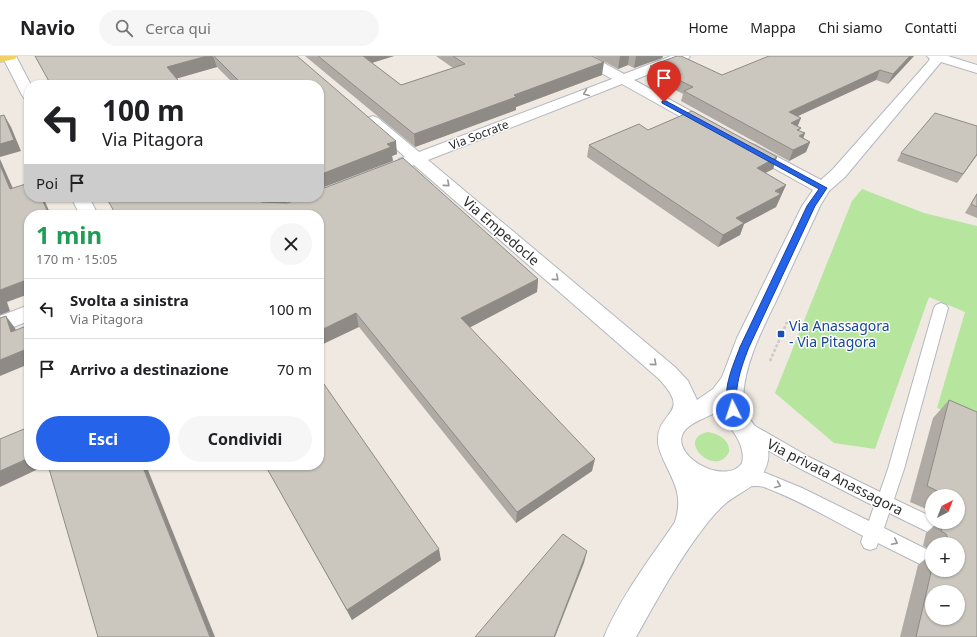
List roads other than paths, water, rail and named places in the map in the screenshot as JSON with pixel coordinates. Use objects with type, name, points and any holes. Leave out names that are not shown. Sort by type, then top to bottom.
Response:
[{"type":"main road","points":[[0,58],[10,56]]},
{"type":"street","points":[[10,56],[24,85]]},
{"type":"street","points":[[581,56],[721,133]]},
{"type":"street","name":"Via Socrate","points":[[390,169],[683,56]]},
{"type":"street","points":[[936,56],[977,69]]},
{"type":"street","name":"Via privata Anassagora","points":[[686,529],[691,514],[692,495],[687,479],[674,455],[670,444],[671,434],[675,424],[722,396],[730,385],[748,338],[811,206],[823,188],[933,65],[936,56]]},
{"type":"street","name":"Via Empedocle","points":[[360,111],[675,381],[683,390],[686,398],[686,411],[688,415]]},
{"type":"street","points":[[735,141],[823,188]]},
{"type":"street","points":[[0,324],[24,315]]},
{"type":"street","name":"Via privata Anassagora","points":[[619,637],[648,587],[699,512],[714,496],[749,474],[754,466],[756,457],[755,447],[750,437],[736,418],[731,400],[734,376]]},
{"type":"street","name":"Via privata Anassagora","points":[[688,415],[705,412],[718,414],[730,419],[742,428]]},
{"type":"street","points":[[674,455],[680,464],[690,473],[702,479],[727,483],[739,480]]},
{"type":"lane","points":[[872,537],[896,469],[941,308]]},
{"type":"lane","name":"Via privata Anassagora","points":[[742,428],[803,462],[925,523]]},
{"type":"lane","points":[[739,480],[768,481],[796,492],[872,537],[920,555]]},
{"type":"place","name":"Via Anassagora - Via Pitagora","points":[[781,334]]}]
